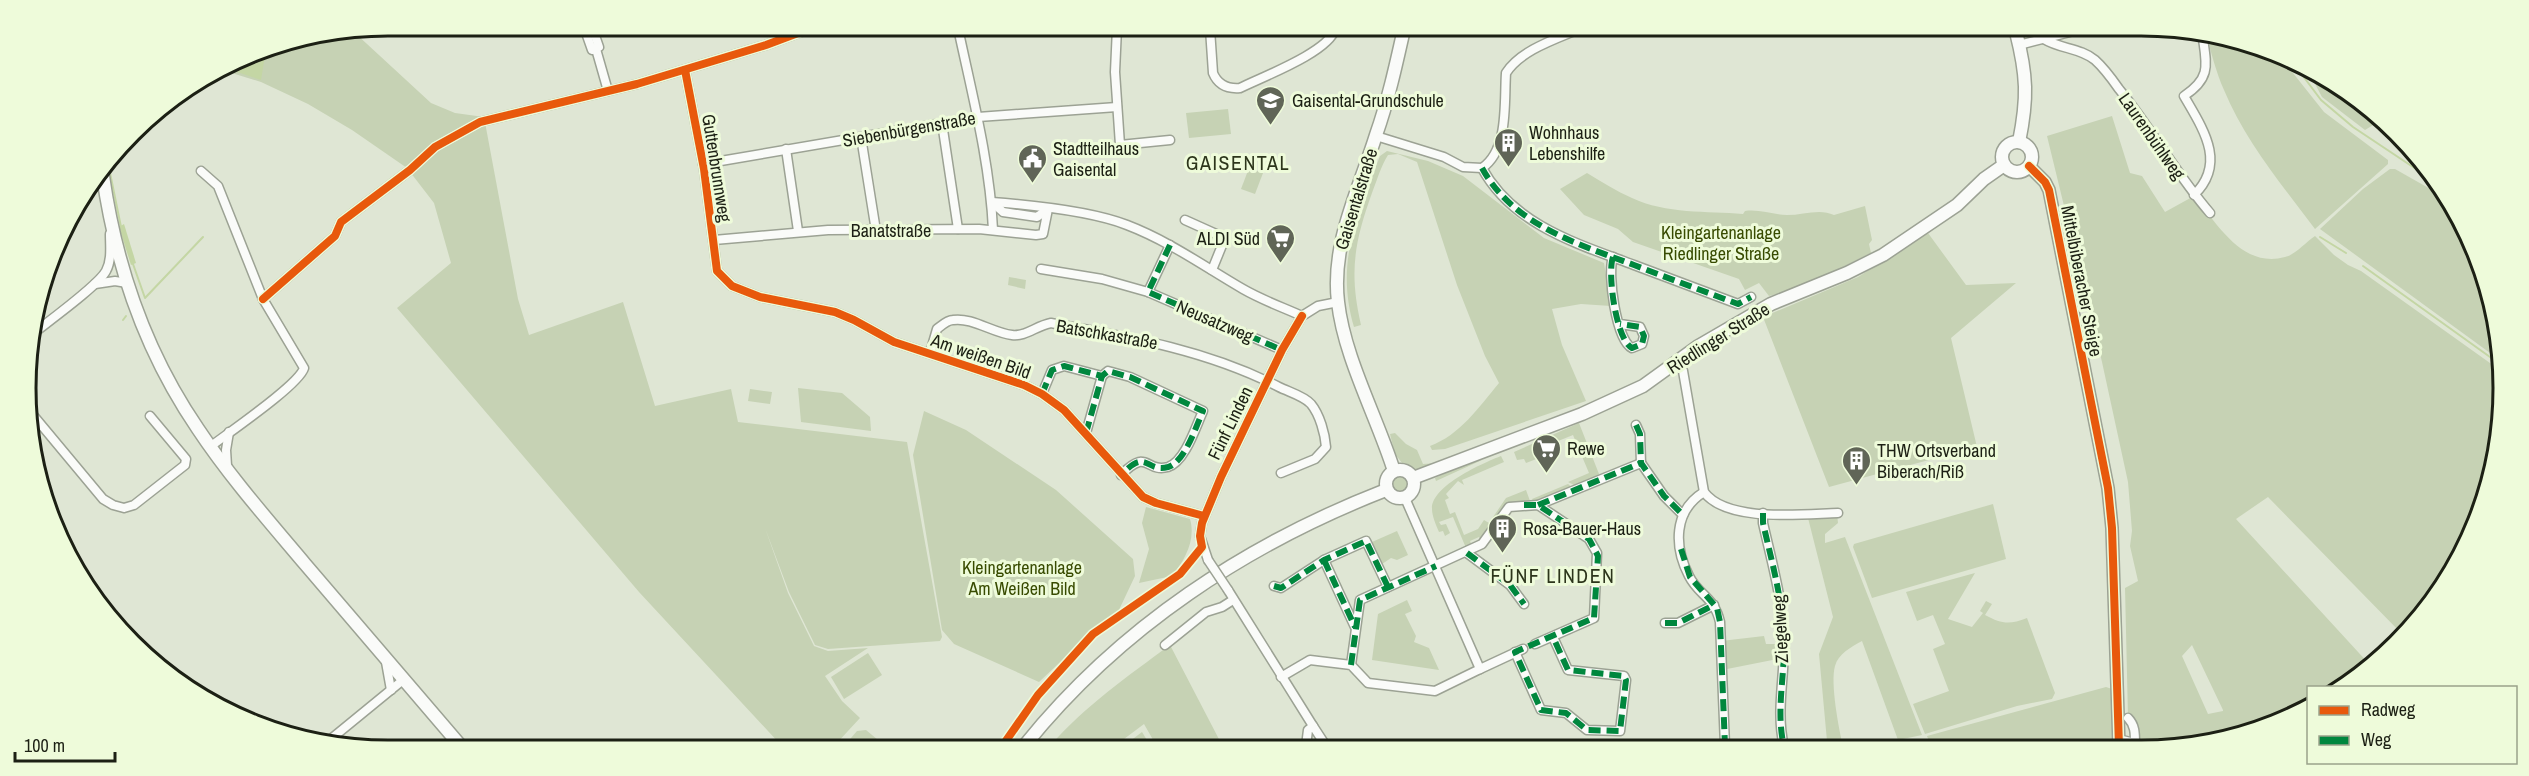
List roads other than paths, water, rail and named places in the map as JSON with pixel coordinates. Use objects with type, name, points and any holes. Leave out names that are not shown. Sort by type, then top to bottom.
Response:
[{"type":"main road","name":"Gaisentalstraße","points":[[1394,471],[1343,330],[1338,302],[1337,265],[1341,239],[1376,136],[1402,36]]},
{"type":"main road","points":[[2004,165],[2017,172],[2029,166],[2032,160],[2029,149],[2019,142],[2027,97],[2025,72],[2017,36]]},
{"type":"main road","name":"Riedlinger Straße","points":[[1413,478],[1582,414],[1643,386],[1677,360],[1771,304],[1847,273],[1883,255],[1948,211],[1984,179],[2004,165],[2002,160],[2004,149],[2013,142],[2019,142]]},
{"type":"main road","points":[[104,181],[110,221],[126,283],[162,366],[181,402],[228,470],[456,740]]},
{"type":"main road","points":[[1394,471],[1407,472],[1413,478],[1412,492],[1405,498],[1392,496],[1386,490],[1387,477],[1394,471]]},
{"type":"main road","points":[[1029,740],[1080,683],[1130,638],[1204,582],[1272,541],[1323,516],[1386,490]]},
{"type":"street","points":[[594,36],[599,47],[596,49],[608,92]]},
{"type":"street","points":[[263,299],[335,236],[341,222],[410,170],[435,147],[480,122],[608,92],[790,36]]},
{"type":"street","points":[[960,36],[978,117],[992,201],[993,230]]},
{"type":"street","points":[[1117,36],[1115,72],[1120,145],[1170,140]]},
{"type":"street","points":[[1209,36],[1213,73],[1216,80],[1232,89],[1240,88],[1287,65],[1326,43],[1330,36]]},
{"type":"street","points":[[1376,136],[1444,157],[1463,167],[1482,168],[1496,154],[1501,130],[1506,73],[1510,66],[1517,60],[1564,36]]},
{"type":"street","points":[[2019,45],[2055,36]]},
{"type":"street","name":"Laurenbühlweg","points":[[2044,39],[2056,46],[2086,54],[2096,61],[2132,105],[2194,195],[2207,179],[2212,166],[2211,152],[2198,120],[2184,96],[2199,86],[2207,70],[2203,42]]},
{"type":"street","name":"Guttenbrunnweg","points":[[685,70],[703,164],[717,272]]},
{"type":"street","name":"Siebenbürgenstraße","points":[[703,164],[978,117],[1117,107]]},
{"type":"street","points":[[942,123],[958,230]]},
{"type":"street","points":[[861,137],[876,231]]},
{"type":"street","points":[[786,149],[798,231]]},
{"type":"street","name":"Mittelbiberacher Steige","points":[[2029,166],[2045,182],[2049,190],[2108,488],[2112,528],[2119,740]]},
{"type":"street","points":[[1482,168],[1490,181],[1502,193],[1546,230],[1738,304],[1751,297]]},
{"type":"street","points":[[201,171],[218,186],[263,299],[301,359],[303,371],[285,390],[210,447]]},
{"type":"street","points":[[2194,195],[2210,213]]},
{"type":"street","points":[[992,201],[1048,208],[1111,220],[1170,245],[1245,290],[1302,316],[1318,306],[1338,302]]},
{"type":"street","name":"Banatstraße","points":[[714,240],[798,231],[993,230],[1043,234],[1048,208]]},
{"type":"street","points":[[1185,220],[1225,238],[1212,270]]},
{"type":"street","points":[[42,327],[95,284],[105,272],[110,258],[110,221]]},
{"type":"street","points":[[1148,292],[1170,245]]},
{"type":"street","points":[[1613,257],[1609,274],[1620,324]]},
{"type":"street","name":"Neusatzweg","points":[[1041,268],[1102,279],[1148,292],[1282,350]]},
{"type":"street","points":[[105,272],[123,270]]},
{"type":"street","name":"Am weißen Bild","points":[[717,272],[732,286],[760,297],[835,312],[894,342],[1000,376],[1042,394],[1064,410],[1143,497],[1156,504],[1204,516]]},
{"type":"street","points":[[95,284],[115,281],[126,283]]},
{"type":"street","name":"Fünf Linden","points":[[1302,316],[1282,350],[1204,516],[1200,536],[1208,560],[1322,740]]},
{"type":"street","name":"Batschkastraße","points":[[930,353],[936,329],[951,320],[962,320],[1012,335],[1025,334],[1038,326],[1051,323],[1150,340],[1203,355],[1267,381],[1313,406],[1326,440],[1326,447],[1315,459],[1281,473]]},
{"type":"street","points":[[1677,360],[1683,371],[1704,492],[1708,498],[1739,512],[1838,513]]},
{"type":"street","points":[[1042,394],[1052,370],[1064,366],[1102,376]]},
{"type":"street","points":[[1086,433],[1102,376],[1108,371],[1130,377],[1203,411],[1186,449],[1174,463],[1160,467],[1139,461],[1133,462],[1121,475]]},
{"type":"street","points":[[38,421],[103,499],[123,508],[134,505],[185,465],[186,459],[150,416]]},
{"type":"street","points":[[1636,425],[1640,434],[1641,463],[1658,488],[1683,515]]},
{"type":"street","points":[[228,470],[226,450],[229,432]]},
{"type":"street","points":[[1346,606],[1467,553],[1482,544],[1509,507],[1538,505],[1641,463]]},
{"type":"street","points":[[1704,492],[1683,515],[1678,530],[1678,541],[1690,577],[1714,605],[1720,622],[1725,740]]},
{"type":"street","points":[[1405,498],[1480,669]]},
{"type":"street","points":[[1535,644],[1594,618],[1598,556],[1589,539],[1538,505]]},
{"type":"street","name":"Ziegelweg","points":[[1763,513],[1763,523],[1777,585],[1784,644],[1779,711],[1783,740]]},
{"type":"street","points":[[1274,586],[1281,588],[1324,560],[1366,541],[1388,587]]},
{"type":"street","points":[[1467,553],[1510,585],[1524,604]]},
{"type":"street","points":[[1324,560],[1355,627]]},
{"type":"street","points":[[1165,645],[1206,612],[1222,608],[1233,600]]},
{"type":"street","points":[[1352,665],[1360,600]]},
{"type":"street","points":[[1665,623],[1678,623],[1714,605]]},
{"type":"street","points":[[1281,677],[1310,660],[1352,665],[1368,683],[1435,691],[1519,651],[1541,710],[1566,713],[1587,730],[1620,731],[1626,680],[1624,676],[1568,670],[1553,636]]},
{"type":"street","points":[[385,659],[391,690]]},
{"type":"street","points":[[336,736],[403,680]]},
{"type":"street","points":[[2127,718],[2132,723],[2135,740]]},
{"type":"street","points":[[1307,740],[1308,730],[1313,726]]},
{"type":"waterway","points":[[2302,75],[2321,100],[2353,127],[2416,169]]},
{"type":"waterway","points":[[110,173],[121,227]]},
{"type":"waterway","points":[[133,264],[145,298],[203,237]]},
{"type":"waterway","points":[[2320,237],[2346,253]]},
{"type":"waterway","points":[[2363,266],[2491,358]]},
{"type":"waterway","points":[[123,320],[126,316]]},
{"type":"place","name":"Gaisental-Grundschule","points":[[1271,126]]},
{"type":"place","name":"Wohnhaus Lebenshilfe","points":[[1508,168]]},
{"type":"place","name":"Stadtteilhaus Gaisental","points":[[1032,184]]},
{"type":"place","name":"ALDI Süd","points":[[1281,264]]},
{"type":"place","name":"Rewe","points":[[1546,474]]},
{"type":"place","name":"THW Ortsverband Biberach/Riß","points":[[1856,486]]},
{"type":"place","name":"Rosa-Bauer-Haus","points":[[1502,554]]},
{"type":"district","name":"GAISENTAL","points":[[1238,162]]},
{"type":"district","name":"FÜNF LINDEN","points":[[1553,575]]},
{"type":"park label","name":"Kleingartenanlage Riedlinger Straße","points":[[1721,242]]},
{"type":"park label","name":"Kleingartenanlage Am Weißen Bild","points":[[1022,577]]}]
